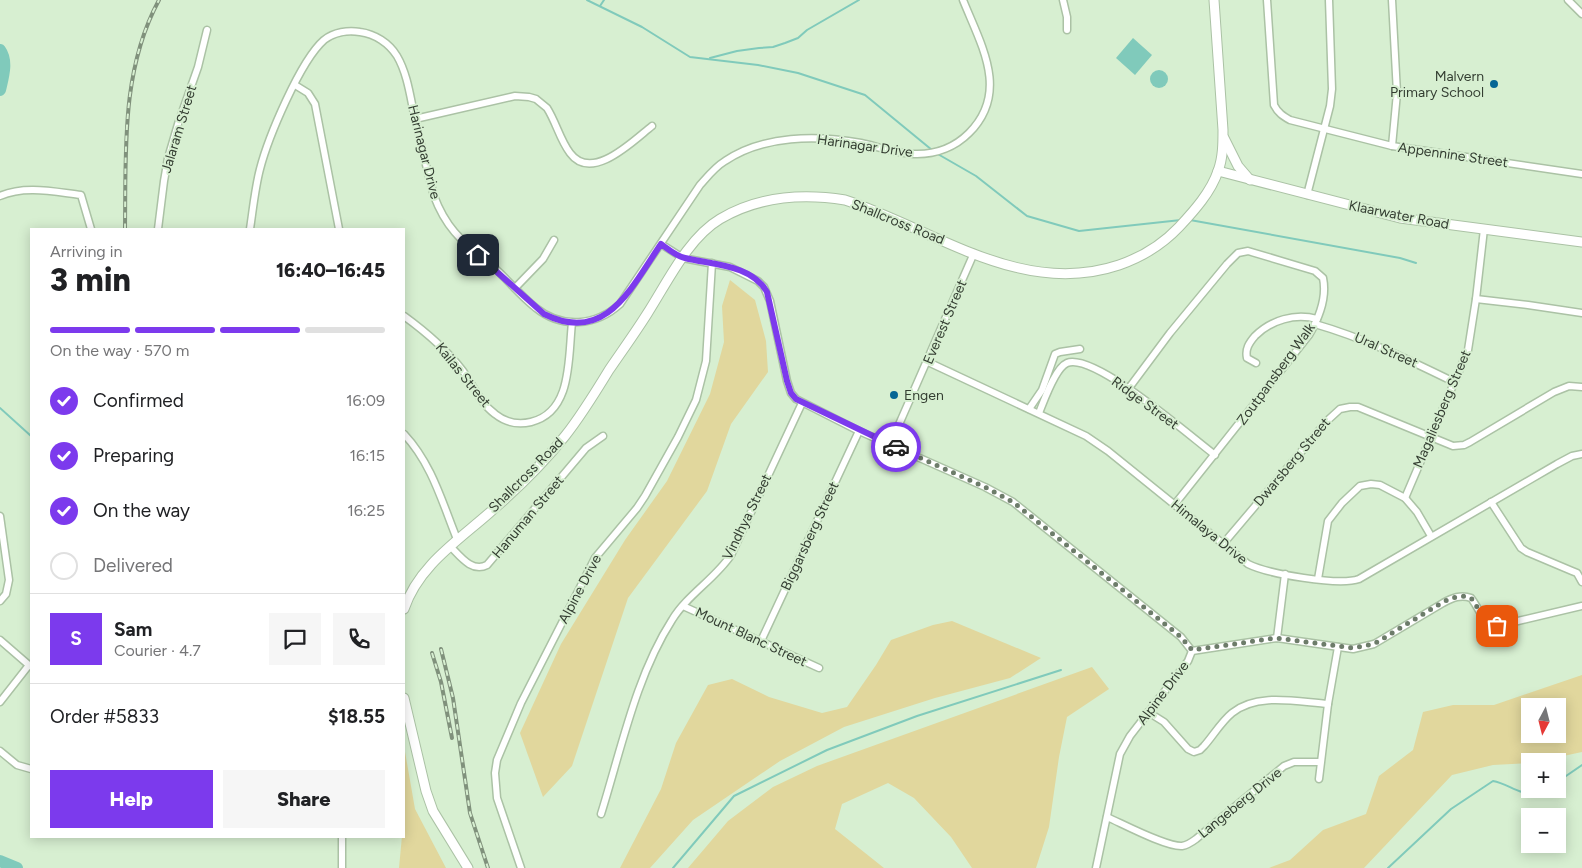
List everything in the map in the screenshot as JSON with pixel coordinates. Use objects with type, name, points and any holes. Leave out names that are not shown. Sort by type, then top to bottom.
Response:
[{"type":"street","name":"Harinagar Drive","points":[[250,228],[265,153],[310,56],[325,40],[346,31],[370,34],[385,43],[397,56],[408,88],[434,196],[447,224],[467,246],[544,314],[554,319],[572,323],[596,320],[613,310],[626,296],[708,175],[724,161],[744,151],[774,142],[805,138],[845,141],[906,153],[924,154],[946,148],[965,137],[979,121],[987,106],[990,78],[984,52],[963,0]]},
{"type":"street","points":[[1063,0],[1067,17],[1067,30]]},
{"type":"street","name":"Shallcross Road","points":[[405,607],[415,585],[423,574],[457,539],[524,482],[561,441],[586,407],[698,237],[720,219],[758,202],[779,198],[800,196],[831,198],[856,204],[1008,266],[1047,274],[1089,272],[1110,268],[1137,258],[1159,246],[1202,200],[1218,171],[1223,135],[1214,0]]},
{"type":"street","name":"Appennine Street","points":[[1267,0],[1274,105],[1277,112],[1290,120],[1392,146],[1582,174]]},
{"type":"street","points":[[1307,195],[1324,129],[1332,88],[1329,0]]},
{"type":"street","points":[[1392,0],[1397,92],[1392,146]]},
{"type":"street","points":[[1568,0],[1582,14]]},
{"type":"street","name":"Jalaram Street","points":[[158,228],[168,158],[198,67],[207,30]]},
{"type":"street","points":[[295,85],[308,93],[315,104],[338,228]]},
{"type":"street","points":[[415,119],[505,98],[530,97],[547,108],[571,155],[582,162],[590,163],[598,163],[613,156],[652,126]]},
{"type":"street","points":[[1223,135],[1238,166],[1250,180]]},
{"type":"street","name":"Klaarwater Road","points":[[1218,171],[1400,218],[1582,242]]},
{"type":"street","points":[[0,196],[24,190],[52,191],[81,196],[91,228]]},
{"type":"street","name":"Magaliesberg Street","points":[[1405,498],[1468,350],[1484,229]]},
{"type":"street","points":[[515,288],[543,259],[554,240]]},
{"type":"street","points":[[661,244],[683,258],[730,267],[758,281],[764,287],[770,301],[791,393],[802,403]]},
{"type":"street","name":"Zoutpansberg Walk","points":[[1129,388],[1183,318],[1238,253],[1248,251],[1296,264],[1320,274],[1323,278],[1324,290],[1316,322],[1300,348],[1175,504]]},
{"type":"street","name":"Everest Street","points":[[890,445],[928,362],[974,253]]},
{"type":"street","name":"Alpine Drive","points":[[520,868],[497,798],[495,773],[497,760],[521,704],[595,558],[645,496],[696,400],[706,361],[712,263]]},
{"type":"street","points":[[1476,299],[1528,304],[1582,313]]},
{"type":"street","name":"Ural Street","points":[[1256,363],[1247,358],[1247,349],[1251,341],[1264,328],[1275,322],[1308,316],[1316,322],[1370,342],[1454,382]]},
{"type":"street","name":"Kailas Street","points":[[405,317],[446,351],[464,372],[483,402],[494,413],[504,420],[521,423],[528,423],[542,418],[549,413],[560,399],[566,382],[572,323]]},
{"type":"street","points":[[1029,408],[1042,390],[1055,354],[1080,349]]},
{"type":"street","name":"Himalaya Drive","points":[[928,362],[1029,408],[1097,443],[1175,504],[1243,561],[1256,568],[1318,579],[1345,582],[1359,579],[1572,456],[1582,454]]},
{"type":"street","name":"Ridge Street","points":[[1039,413],[1062,366],[1070,362],[1083,363],[1129,388],[1215,455]]},
{"type":"street","name":"Dwarsberg Street","points":[[1223,544],[1328,420],[1340,409],[1350,407],[1363,409],[1453,446],[1464,445],[1554,392],[1569,386],[1582,387]]},
{"type":"street","name":"Alpine Drive","points":[[802,403],[859,431],[985,487],[1013,502],[1181,637],[1192,650],[1188,661],[1130,736],[1120,754],[1096,868]]},
{"type":"street","name":"Vindhya Street","points":[[601,814],[645,672],[672,620],[731,555],[802,403]]},
{"type":"street","name":"Biggarsberg Street","points":[[761,641],[859,431]]},
{"type":"street","points":[[405,435],[427,465],[441,494],[457,539]]},
{"type":"street","name":"Hanuman Street","points":[[450,546],[472,567],[478,568],[487,565],[586,448],[603,436]]},
{"type":"street","points":[[1318,579],[1328,521],[1356,489],[1365,484],[1380,485],[1405,498],[1417,512],[1431,536]]},
{"type":"street","points":[[1491,502],[1521,548],[1534,556],[1577,573],[1582,582]]},
{"type":"street","points":[[0,516],[9,580],[6,594],[0,601]]},
{"type":"street","points":[[1276,638],[1285,574]]},
{"type":"street","points":[[1192,650],[1276,638],[1353,648],[1367,646],[1454,597],[1467,596],[1471,598],[1485,620],[1491,625],[1497,626],[1582,606]]},
{"type":"street","name":"Mount Blanc Street","points":[[683,606],[819,668]]},
{"type":"street","points":[[0,640],[30,666],[0,702]]},
{"type":"street","points":[[1319,779],[1328,704],[1338,646]]},
{"type":"street","points":[[1148,712],[1164,722],[1188,749],[1194,752],[1200,750],[1231,714],[1256,702],[1270,700],[1328,704]]},
{"type":"street","points":[[405,702],[426,791],[437,818],[468,868]]},
{"type":"street","points":[[0,751],[17,765],[30,769]]},
{"type":"street","name":"Langeberg Drive","points":[[1107,817],[1167,843],[1184,846],[1196,839],[1284,766],[1294,762],[1320,762]]},
{"type":"street","points":[[342,838],[342,868]]},
{"type":"shaded area","points":[[730,280],[755,300],[766,341],[768,372],[731,424],[707,491],[628,598],[572,766],[543,797],[520,733],[561,644],[625,540],[667,481],[710,394],[724,342],[722,306]]},
{"type":"shaded area","points":[[952,621],[1041,658],[1010,678],[935,698],[844,727],[780,761],[693,820],[650,868],[620,868],[661,789],[676,743],[708,685],[732,679],[769,697],[822,713],[847,707],[891,640],[933,625]]},
{"type":"shaded area","points":[[1092,667],[1109,689],[1067,717],[1049,827],[1036,868],[972,868],[951,837],[914,798],[888,783],[842,804],[835,829],[884,868],[688,868],[728,821],[773,787],[817,766]]},
{"type":"shaded area","points":[[1582,675],[1582,752],[1566,755],[1566,753],[1521,753],[1521,763],[1493,765],[1452,775],[1364,868],[1269,868],[1290,860],[1323,830],[1366,814],[1379,776],[1413,750],[1423,712],[1453,705],[1494,705]]},
{"type":"shaded area","points":[[405,752],[415,809],[446,868],[399,868],[402,838],[405,838]]},
{"type":"water","points":[[1133,38],[1152,55],[1135,75],[1116,58]]},
{"type":"water","points":[[1155,70],[1163,70],[1168,75],[1166,86],[1155,88],[1150,83],[1150,75]]},
{"type":"waterway","points":[[587,0],[642,27],[690,57],[758,65],[798,73],[865,95],[932,150]]},
{"type":"waterway","points":[[600,6],[604,0]]},
{"type":"waterway","points":[[710,58],[737,51],[773,47],[798,38],[807,30],[859,0]]},
{"type":"waterway","points":[[0,50],[4,59],[0,90]]},
{"type":"waterway","points":[[936,153],[976,176],[1027,216],[1079,231],[1181,220]]},
{"type":"waterway","points":[[1190,220],[1400,258],[1416,263]]},
{"type":"waterway","points":[[0,408],[30,435]]},
{"type":"waterway","points":[[673,868],[734,796],[827,750],[917,716],[1061,670]]},
{"type":"waterway","points":[[1566,776],[1582,765]]},
{"type":"waterway","points":[[1388,868],[1451,809],[1493,781],[1521,792]]},
{"type":"waterway","points":[[0,861],[17,868]]},
{"type":"railway","points":[[125,228],[126,141],[132,83],[138,54],[159,0]]},
{"type":"railway","points":[[441,649],[453,698],[470,813],[488,868]]},
{"type":"railway","points":[[432,653],[441,682],[452,738]]},
{"type":"way so far","points":[[896,447],[985,487],[1013,502],[1181,637],[1192,650],[1266,638],[1361,648],[1374,644],[1443,602],[1461,596],[1471,598],[1485,620],[1491,625],[1497,626]]},
{"type":"place","name":"Malvern Primary School","points":[[1494,84]]},
{"type":"place","name":"Engen","points":[[894,395]]},
{"type":"route","points":[[478,255],[544,314],[554,319],[572,323],[596,320],[620,304],[661,244],[683,258],[730,267],[758,281],[767,292],[787,381],[791,393],[796,399],[896,447]]}]
